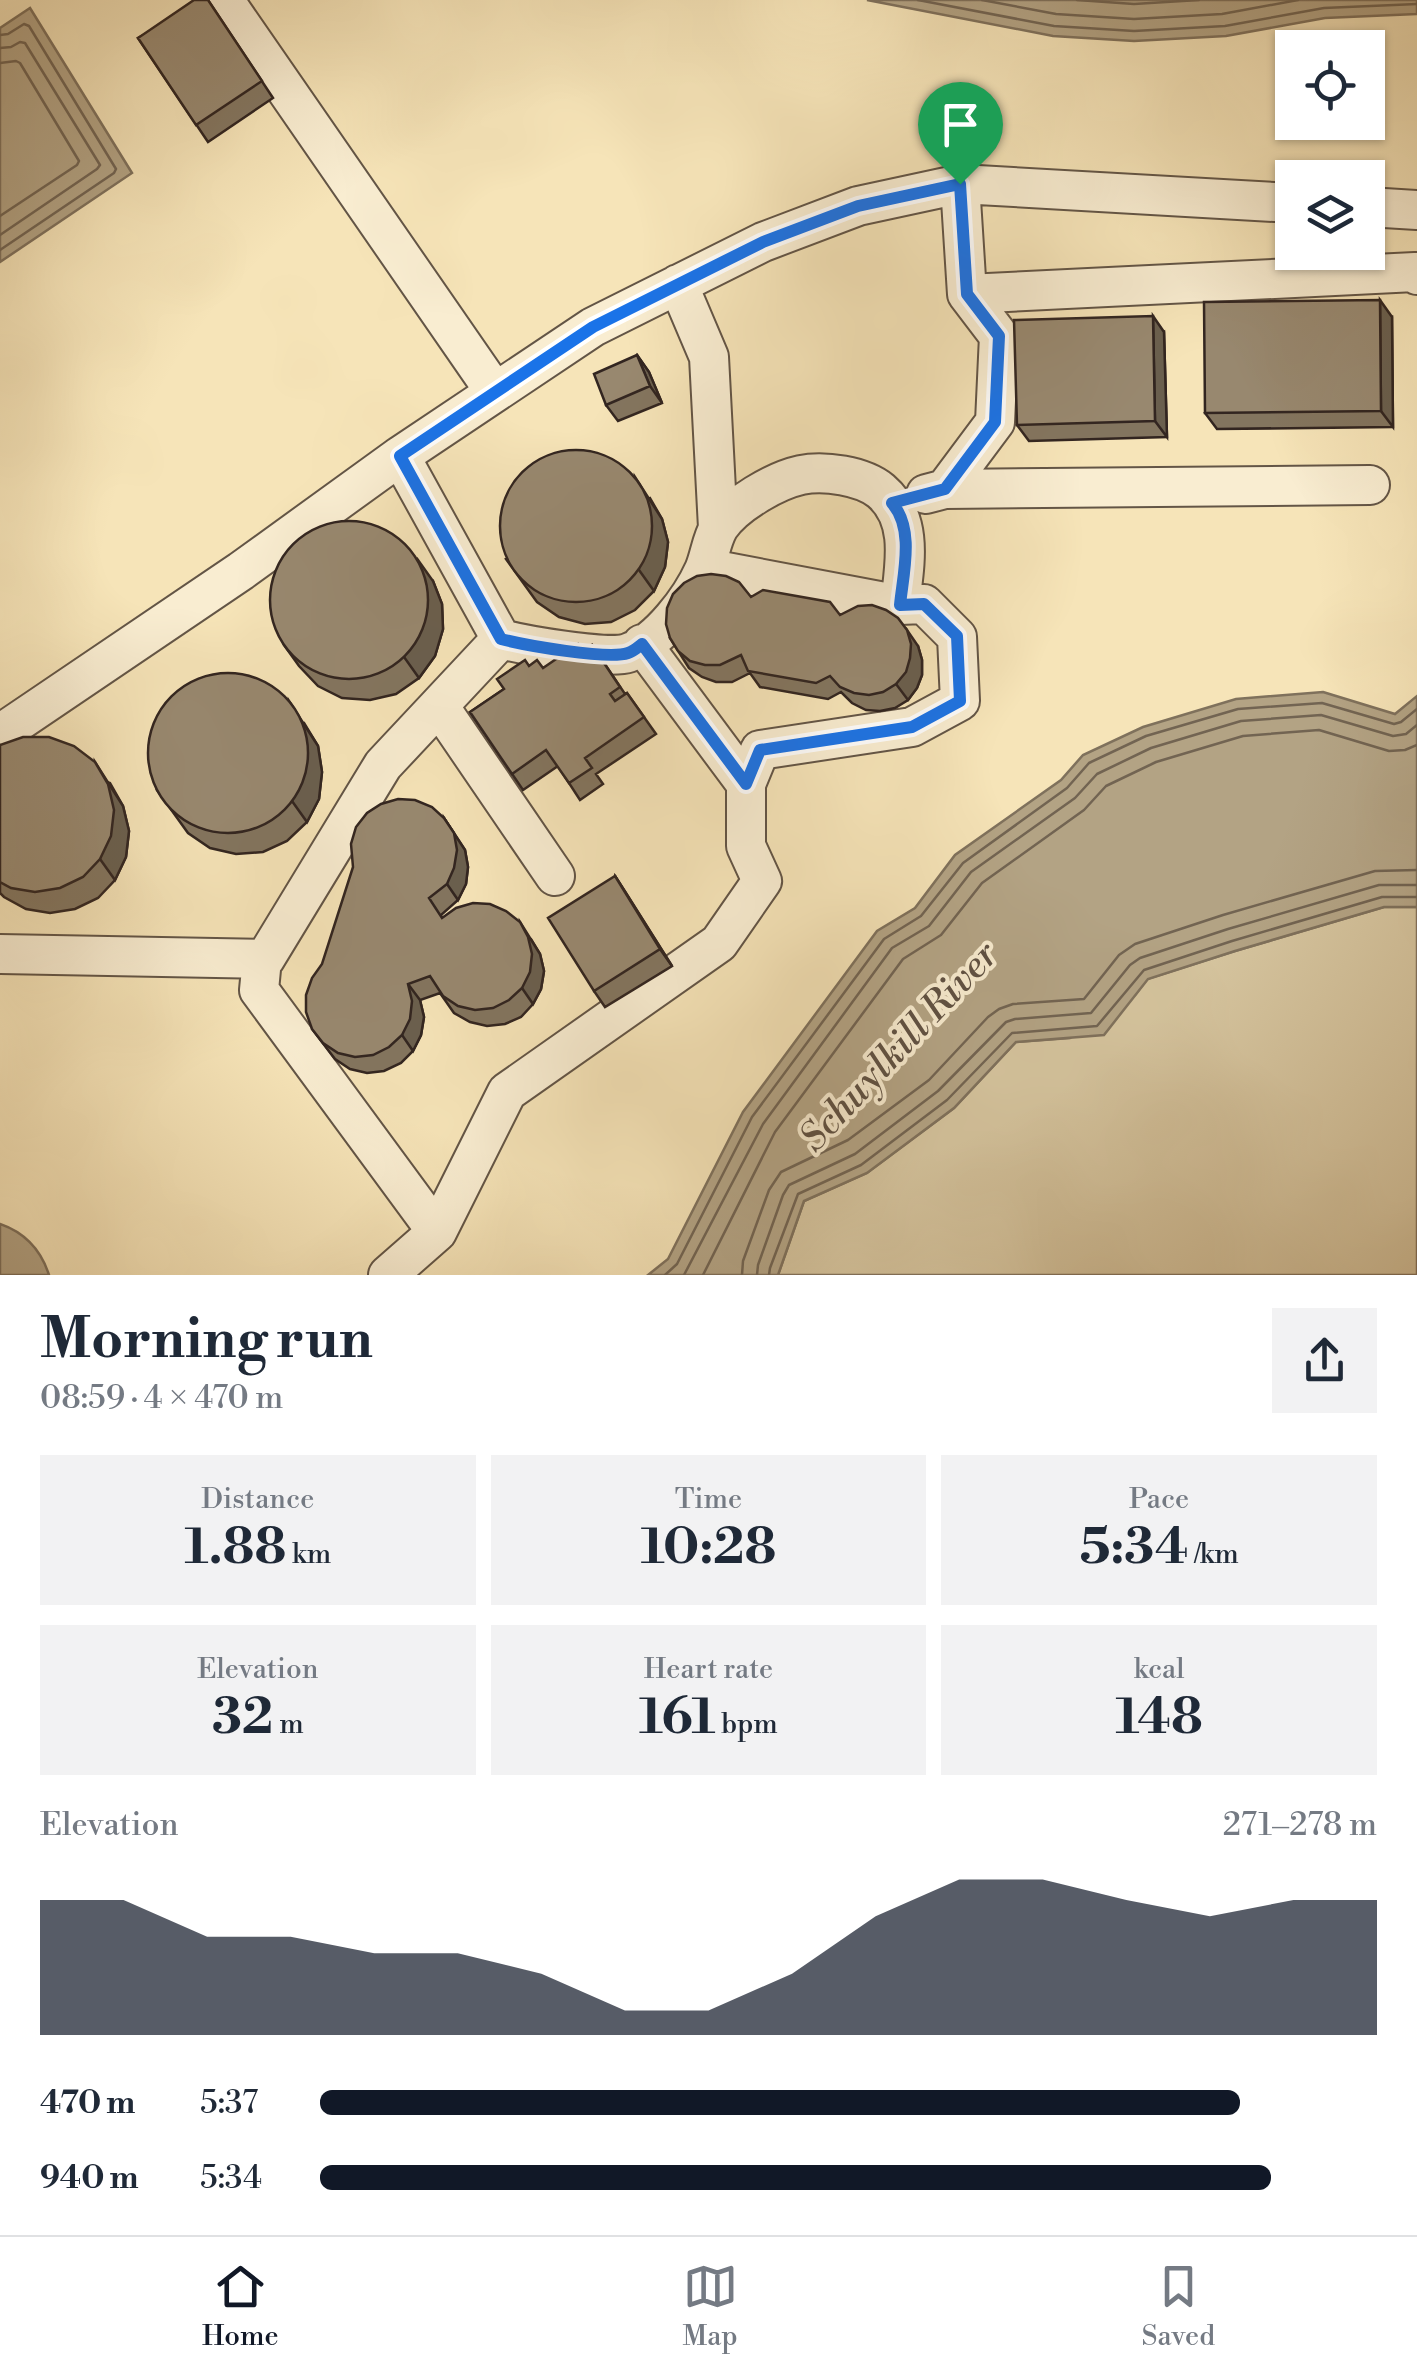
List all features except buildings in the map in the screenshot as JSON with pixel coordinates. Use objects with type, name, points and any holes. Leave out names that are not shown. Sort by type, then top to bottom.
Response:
[{"type":"lane","points":[[224,0],[495,392]]},
{"type":"lane","points":[[0,734],[593,327],[763,242],[858,206],[960,184],[1275,202]]},
{"type":"lane","points":[[945,489],[995,422],[999,336],[967,294],[960,184]]},
{"type":"lane","points":[[1385,208],[1417,210]]},
{"type":"lane","points":[[967,294],[1415,272],[1417,275]]},
{"type":"lane","points":[[678,284],[710,357],[718,528]]},
{"type":"lane","points":[[400,456],[501,639],[582,652],[626,654],[656,635],[686,602],[705,568],[718,528],[736,508],[802,475],[828,474],[860,480],[880,490],[892,503],[904,528],[900,605]]},
{"type":"lane","points":[[892,503],[945,489],[1370,485]]},
{"type":"lane","points":[[388,1275],[437,1232],[508,1092],[720,943],[762,881],[746,846],[746,784],[760,750],[912,727],[960,701],[957,636],[924,604],[900,605],[705,568]]},
{"type":"lane","points":[[0,954],[265,959],[384,765],[501,639]]},
{"type":"lane","points":[[642,644],[746,784]]},
{"type":"lane","points":[[439,706],[554,876]]},
{"type":"lane","points":[[262,959],[259,990],[437,1232]]},
{"type":"shaded area","points":[[1384,907],[1417,907],[1417,1275],[778,1275],[804,1201],[867,1173],[954,1108],[1016,1042],[1070,1038],[1135,995],[1147,979]]},
{"type":"water","points":[[867,0],[1417,0],[1417,14],[1325,18],[1226,36],[1134,41],[1053,36]]},
{"type":"water","points":[[30,8],[132,173],[0,262],[0,28]]},
{"type":"water","name":"Schuylkill River","points":[[1323,692],[1395,714],[1417,696],[1417,907],[1384,907],[1148,979],[1104,1035],[1016,1042],[954,1108],[867,1173],[804,1201],[778,1275],[648,1275],[668,1259],[743,1112],[877,931],[915,908],[955,855],[1061,780],[1083,755],[1143,727],[1236,699]]},
{"type":"water","points":[[0,1224],[18,1232],[31,1244],[49,1275],[0,1275]]},
{"type":"route","points":[[960,184],[967,294],[999,336],[995,422],[945,489],[892,503],[904,528],[900,605],[924,604],[957,636],[960,701],[912,727],[760,750],[746,784],[642,644],[626,654],[582,652],[501,639],[400,456],[593,327],[763,242],[858,206],[960,184]]}]
